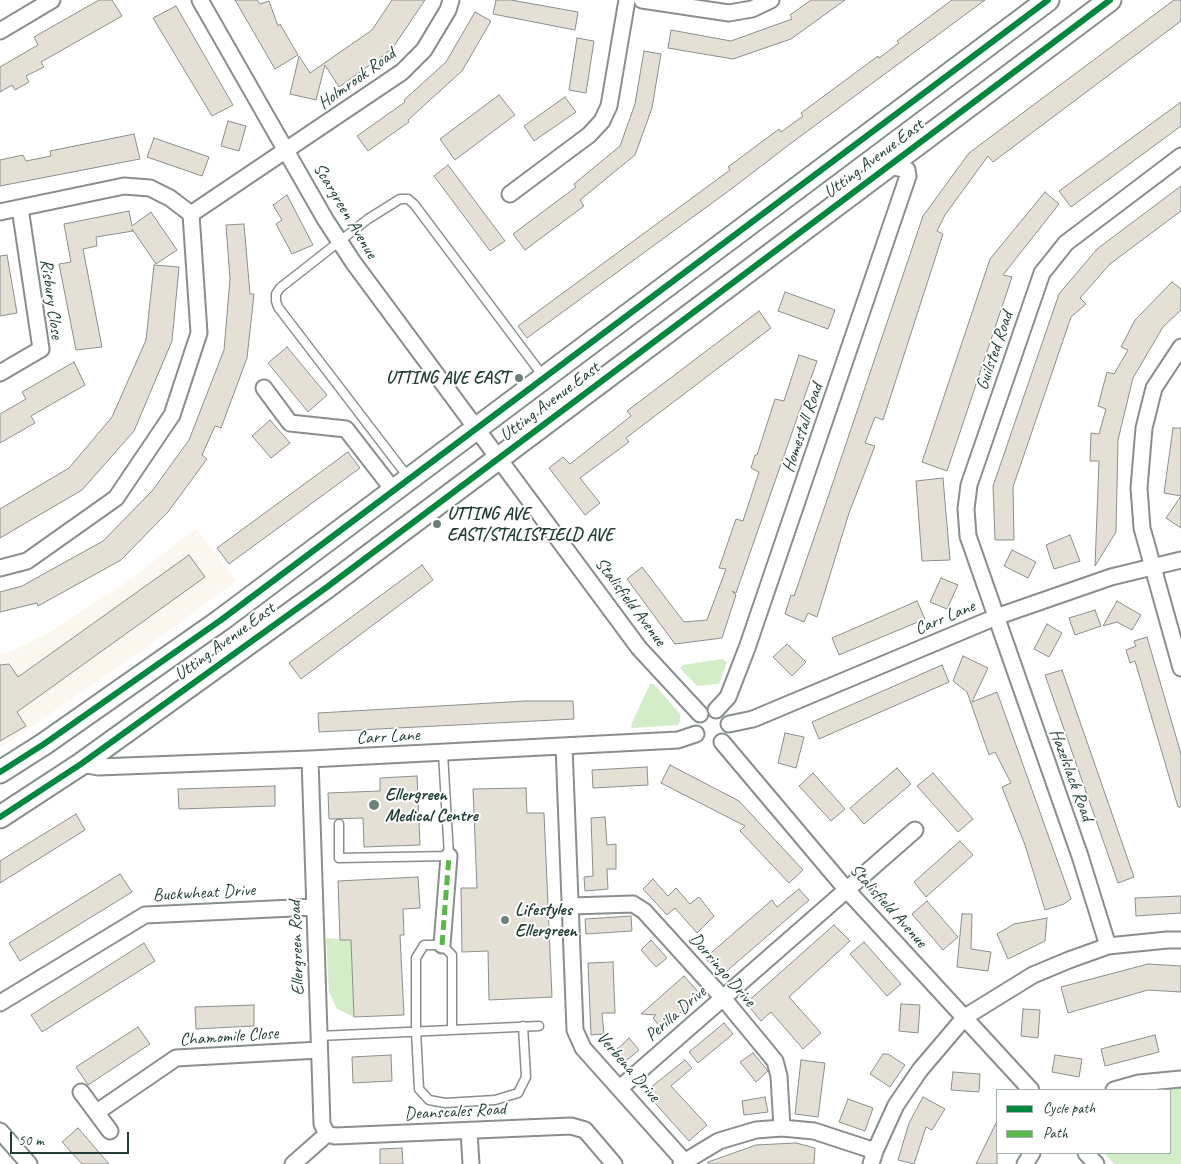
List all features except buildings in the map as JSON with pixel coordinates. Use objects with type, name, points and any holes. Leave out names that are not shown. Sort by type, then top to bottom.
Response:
[{"type":"street","points":[[0,31],[52,0]]},
{"type":"street","name":"Scargreen Avenue","points":[[200,0],[288,150],[325,219],[499,459]]},
{"type":"street","name":"Holmrook Road","points":[[191,214],[402,72],[424,50],[448,10],[451,0]]},
{"type":"street","points":[[510,194],[589,135],[602,121],[609,106],[627,0]]},
{"type":"street","points":[[642,0],[729,13],[752,9],[771,0]]},
{"type":"street","name":"Utting Avenue East","points":[[0,772],[44,744],[222,620],[1048,0]]},
{"type":"street","name":"Utting Avenue East","points":[[0,817],[81,764],[327,587],[1110,0]]},
{"type":"street","name":"Guilsted Road","points":[[996,617],[968,536],[966,509],[969,485],[1042,273],[1066,243],[1181,156]]},
{"type":"street","name":"Homestall Road","points":[[716,710],[728,697],[748,648],[908,176],[907,170],[890,166]]},
{"type":"street","points":[[0,212],[124,186],[150,188],[170,198],[191,214],[199,333],[172,415],[116,498],[27,561],[0,568]]},
{"type":"street","name":"Risbury Close","points":[[0,372],[40,349],[20,208]]},
{"type":"street","points":[[1181,347],[1154,388],[1144,428],[1139,488],[1142,528],[1181,668]]},
{"type":"street","points":[[264,388],[290,423],[346,429],[402,485]]},
{"type":"street","name":"Stalisfield Avenue","points":[[499,459],[639,648],[700,714]]},
{"type":"street","name":"Carr Lane","points":[[729,724],[753,719],[996,617],[1093,583],[1181,560]]},
{"type":"street","name":"Hazelslack Road","points":[[996,617],[1080,856],[1108,946]]},
{"type":"street","points":[[716,710],[725,715],[729,724],[728,734],[722,742],[704,743],[696,734],[695,723],[700,714],[716,710]]},
{"type":"street","name":"Carr Lane","points":[[81,764],[98,767],[443,753],[678,740],[696,734]]},
{"type":"street","name":"Stalisfield Avenue","points":[[722,742],[846,890],[1030,1089]]},
{"type":"street","name":"Verbena Drive","points":[[564,746],[575,1030],[583,1048],[620,1088],[683,1163]]},
{"type":"street","name":"Ellergreen Road","points":[[310,759],[322,1124],[327,1134]]},
{"type":"street","name":"Perilla Drive","points":[[620,1088],[914,830]]},
{"type":"street","points":[[442,945],[449,856]]},
{"type":"street","name":"Dorringo Drive","points":[[571,906],[633,904],[644,910],[723,998],[775,1061],[779,1076],[782,1128]]},
{"type":"street","name":"Buckwheat Drive","points":[[0,1003],[145,914],[314,907]]},
{"type":"street","points":[[683,1163],[719,1142],[756,1130],[782,1128],[814,1131],[873,1157],[896,1105],[920,1070],[965,1017],[1033,974],[1108,946],[1181,940]]},
{"type":"street","name":"Chamomile Close","points":[[97,1112],[176,1058],[319,1043]]},
{"type":"street","points":[[1118,1089],[1139,1083],[1181,1079]]},
{"type":"street","points":[[81,1092],[110,1131]]},
{"type":"street","name":"Deanscales Road","points":[[327,1134],[335,1136],[571,1126],[585,1130],[614,1164]]},
{"type":"street","points":[[0,1131],[29,1164]]},
{"type":"street","points":[[469,1131],[471,1164]]},
{"type":"street","points":[[293,1164],[327,1134]]},
{"type":"street","points":[[1087,1154],[1096,1164]]},
{"type":"lane","points":[[402,485],[382,446],[278,307],[276,294],[280,288],[392,202],[400,198],[408,198],[544,378]]},
{"type":"lane","points":[[339,824],[339,858],[449,856],[443,753]]},
{"type":"lane","points":[[452,1028],[452,955],[442,945],[424,945],[416,958],[416,1031],[419,1089],[429,1100],[445,1102],[496,1100],[518,1093],[526,1077],[523,1026]]},
{"type":"lane","points":[[319,1043],[452,1028],[540,1026]]},
{"type":"shaded area","points":[[196,528],[236,581],[139,653],[0,748],[0,654],[7,653],[40,638],[127,582]]},
{"type":"green space","points":[[722,659],[727,662],[719,684],[697,686],[680,668],[683,665]]},
{"type":"green space","points":[[650,684],[654,684],[680,714],[678,725],[632,728],[631,725]]},
{"type":"green space","points":[[326,938],[351,940],[354,1017],[337,1009],[329,992]]},
{"type":"green space","points":[[1181,1085],[1181,1164],[1114,1164],[1105,1154],[1171,1154],[1171,1089],[1145,1089]]},
{"type":"marked path","points":[[442,945],[449,856]]},
{"type":"cycle path","points":[[0,772],[44,744],[221,620],[1048,0]]},
{"type":"cycle path","points":[[0,817],[81,764],[327,587],[1110,0]]},
{"type":"place","name":"UTTING AVE EAST","points":[[519,378]]},
{"type":"place","name":"UTTING AVE EAST/STALISFIELD AVE","points":[[437,524]]},
{"type":"place","name":"Ellergreen Medical Centre","points":[[374,805]]},
{"type":"place","name":"Lifestyles Ellergreen","points":[[505,920]]}]
